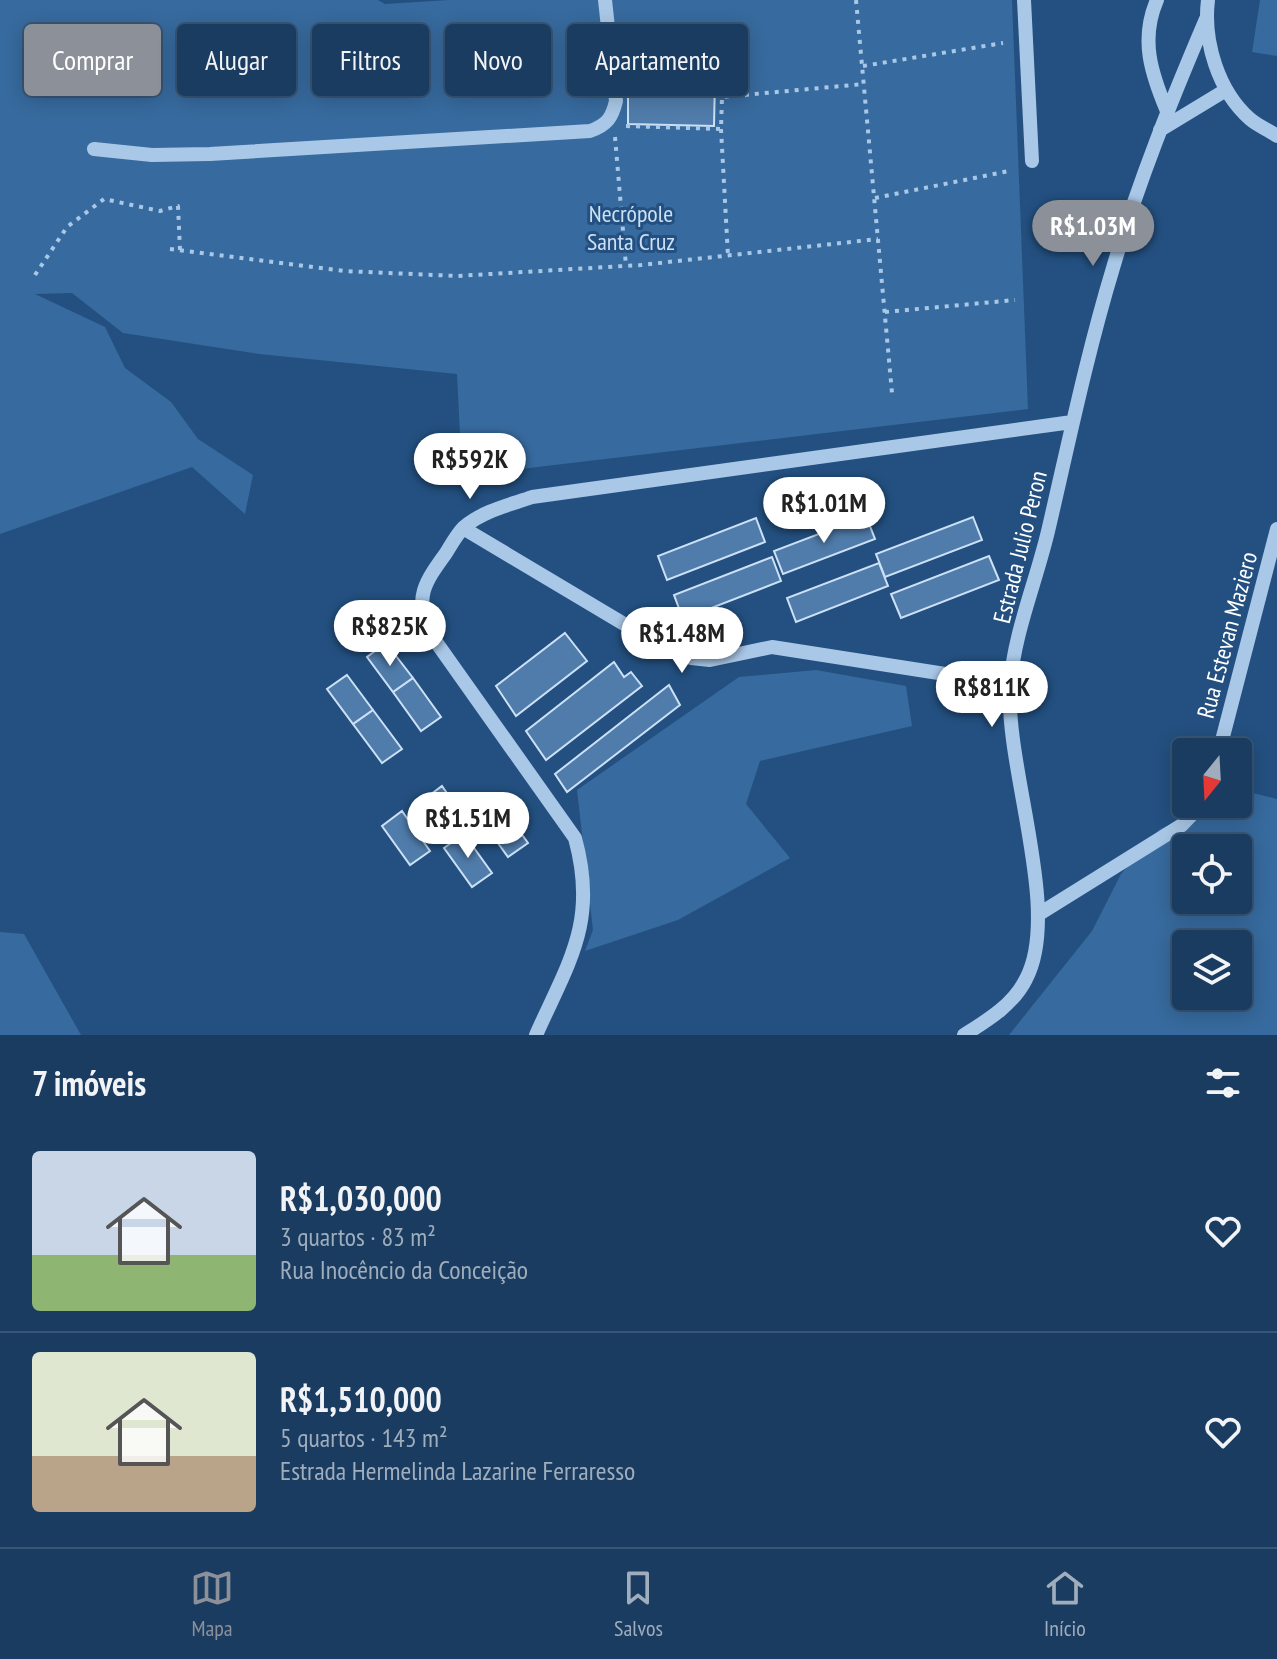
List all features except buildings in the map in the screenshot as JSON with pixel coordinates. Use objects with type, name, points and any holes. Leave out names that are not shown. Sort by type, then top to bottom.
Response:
[{"type":"street","points":[[94,149],[152,155],[210,154],[590,131],[604,126],[613,115],[616,101],[605,0]]},
{"type":"street","points":[[1024,0],[1032,161]]},
{"type":"street","points":[[1157,0],[1147,41],[1150,71],[1167,111]]},
{"type":"street","points":[[1208,0],[1206,19],[1214,61],[1226,90],[1250,119],[1277,136]]},
{"type":"street","name":"Estrada Julio Peron","points":[[964,1035],[1008,1005],[1026,981],[1035,959],[1039,914],[1011,726],[1010,684],[1024,613],[1048,530],[1072,422],[1112,271],[1167,111],[1206,19]]},
{"type":"street","points":[[1160,130],[1226,90]]},
{"type":"street","points":[[536,1035],[579,936],[586,894],[583,867],[575,838],[429,632],[421,613],[421,595],[431,573],[463,528],[492,510],[532,497],[1072,422]]},
{"type":"street","points":[[463,528],[666,649],[691,658],[710,660],[772,647],[945,674]]},
{"type":"street","name":"Rua Estevan Maziero","points":[[1223,738],[1277,529]]},
{"type":"street","points":[[1039,914],[1189,818]]},
{"type":"path","points":[[856,0],[892,393]]},
{"type":"path","points":[[863,66],[1003,43]]},
{"type":"path","points":[[728,256],[722,97],[864,84]]},
{"type":"path","points":[[626,266],[617,125],[721,129]]},
{"type":"path","points":[[875,198],[1009,171]]},
{"type":"path","points":[[35,275],[67,227],[104,199],[160,211],[178,206],[180,250]]},
{"type":"path","points":[[170,249],[344,271],[457,276],[626,266],[878,239]]},
{"type":"path","points":[[885,312],[1015,300]]},
{"type":"green space","name":"Necrópole Santa Cruz","points":[[0,0],[378,0],[385,4],[449,0],[1012,0],[1028,409],[462,476],[457,374],[259,354],[123,333],[72,293],[35,294],[105,327],[125,368],[171,402],[198,439],[253,475],[245,514],[192,467],[0,534]]},
{"type":"green space","points":[[1260,0],[1277,0],[1277,56],[1252,52]]},
{"type":"green space","points":[[816,670],[906,686],[912,726],[760,761],[746,804],[790,858],[678,920],[585,951],[593,930],[577,790],[739,677]]},
{"type":"green space","points":[[1252,793],[1277,799],[1277,1035],[1009,1035],[1092,931],[1121,874],[1160,829],[1185,818],[1252,818]]},
{"type":"green space","points":[[0,932],[24,934],[81,1035],[0,1035]]}]
